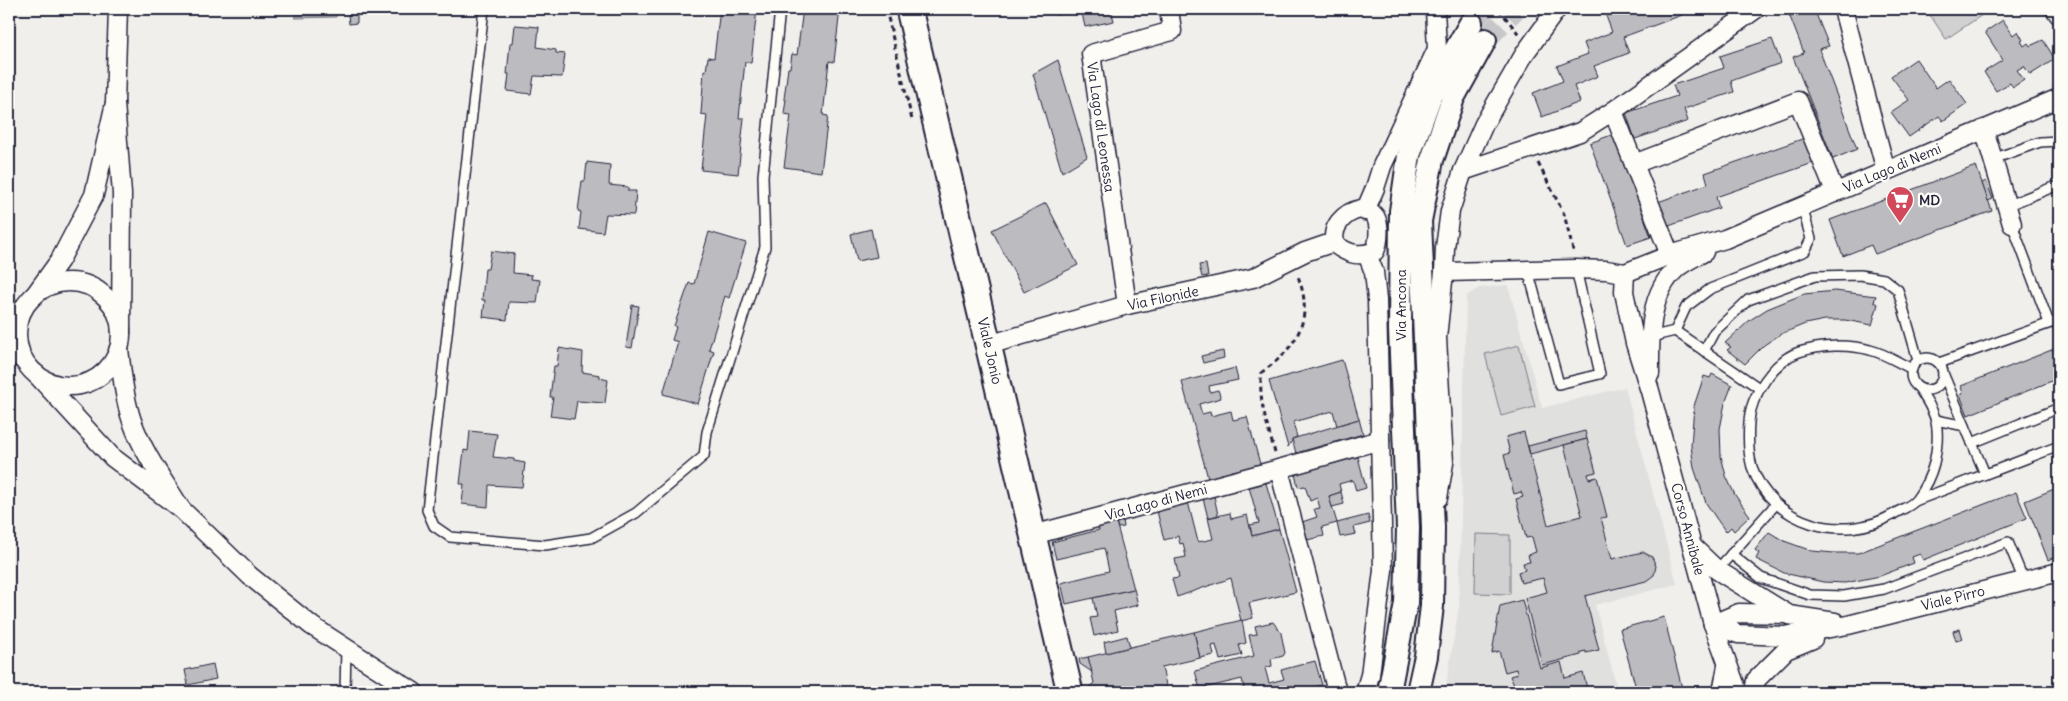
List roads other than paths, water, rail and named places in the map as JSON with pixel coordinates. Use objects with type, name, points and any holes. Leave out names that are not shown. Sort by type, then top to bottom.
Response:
[{"type":"main road","name":"Viale Jonio","points":[[895,9],[1054,692]]},
{"type":"main road","name":"Viale Jonio","points":[[909,9],[1070,692]]},
{"type":"street","points":[[34,372],[52,383],[69,386],[86,383],[100,376],[112,364],[120,341],[122,194],[115,104],[118,9]]},
{"type":"street","name":"Via Lago di Leonessa","points":[[1127,306],[1091,54],[1172,31],[1169,9]]},
{"type":"street","points":[[1365,210],[1376,188],[1382,166],[1438,49],[1435,9]]},
{"type":"street","name":"Via Ancona","points":[[1433,528],[1444,463],[1437,338],[1450,210],[1484,124],[1526,53],[1557,9]]},
{"type":"street","points":[[1464,171],[1580,132],[1613,111],[1756,9]]},
{"type":"street","points":[[1843,9],[1886,170]]},
{"type":"street","points":[[2055,9],[2059,15]]},
{"type":"street","name":"Via Ancona","points":[[1389,692],[1406,603],[1408,528],[1400,330],[1401,210],[1409,155],[1431,94],[1478,31],[1432,160],[1420,221],[1433,528],[1432,606],[1426,656],[1418,692]]},
{"type":"street","name":"Via Lago di Nemi","points":[[1725,239],[2059,98]]},
{"type":"street","points":[[1634,164],[1798,101],[1835,192]]},
{"type":"street","points":[[115,104],[94,195],[60,260],[23,310],[17,327],[18,344],[24,361],[112,457],[181,509],[250,576],[312,626],[414,692]]},
{"type":"street","points":[[1613,111],[1670,255]]},
{"type":"street","points":[[1984,130],[2012,224]]},
{"type":"street","points":[[1353,210],[1365,210],[1375,216],[1378,231],[1377,246],[1375,251],[1357,256],[1336,246],[1334,242],[1335,227],[1353,210]]},
{"type":"street","points":[[1444,272],[1576,269],[1625,273],[1670,255],[1725,239]]},
{"type":"street","points":[[1650,392],[1652,318],[1662,286],[1677,268],[1725,239]]},
{"type":"street","name":"Via Filonide","points":[[988,345],[1127,306],[1253,278],[1318,247],[1334,242]]},
{"type":"street","points":[[1364,692],[1370,675],[1383,570],[1377,300],[1374,272],[1367,254]]},
{"type":"street","points":[[1625,273],[1624,292],[1634,343],[1650,392]]},
{"type":"street","points":[[31,299],[49,286],[66,282],[83,284],[98,291],[110,302],[118,316],[124,390],[132,421],[143,447],[181,509]]},
{"type":"street","points":[[1377,300],[1400,330]]},
{"type":"street","name":"Corso Annibale","points":[[1650,392],[1694,548],[1713,624],[1738,692]]},
{"type":"street","name":"Via Lago di Nemi","points":[[1033,534],[1279,469],[1380,440]]},
{"type":"street","points":[[1279,469],[1337,692]]},
{"type":"street","name":"Viale Pirro","points":[[1694,548],[1716,570],[1789,614]]},
{"type":"street","name":"Viale Pirro","points":[[1713,624],[1738,634],[1784,636],[1848,624],[2059,572]]},
{"type":"street","name":"Viale Pirro","points":[[1713,624],[1739,613],[1789,614],[1848,624]]},
{"type":"street","name":"Viale Pirro","points":[[1754,692],[1756,680],[1786,650],[1848,624]]},
{"type":"street","name":"Corso Annibale","points":[[1722,692],[1727,666]]},
{"type":"lane","points":[[484,9],[427,510],[434,526],[450,537],[545,545],[592,538],[636,513],[704,456],[707,432],[765,247],[763,176],[780,9]]},
{"type":"lane","points":[[1993,159],[2040,142],[2059,141]]},
{"type":"lane","points":[[2006,206],[2053,187],[2059,188]]},
{"type":"lane","points":[[1675,331],[1686,307],[1710,289],[1805,251],[1811,240],[1802,206]]},
{"type":"lane","points":[[2012,224],[2048,323]]},
{"type":"lane","points":[[1528,270],[1558,384],[1600,374],[1576,269]]},
{"type":"lane","points":[[1704,351],[1714,332],[1748,300],[1816,276],[1860,276],[1884,279],[1898,290],[1918,360]]},
{"type":"lane","points":[[9,316],[31,299]]},
{"type":"lane","points":[[1939,363],[2059,320]]},
{"type":"lane","points":[[1650,337],[1675,331],[1759,388]]},
{"type":"lane","points":[[1912,369],[1871,350],[1834,346],[1798,352],[1776,367],[1759,388],[1749,414],[1748,440],[1752,468],[1776,504],[1802,521],[1834,529],[1859,527],[1887,518],[1915,501],[2059,446]]},
{"type":"lane","points":[[9,357],[34,372]]},
{"type":"lane","points":[[1915,501],[1931,474],[1938,445],[1936,420],[1919,388],[1912,380],[1912,369],[1918,360],[1929,358],[1939,363],[1985,474]]},
{"type":"lane","points":[[1919,388],[1930,390],[1940,384],[1943,373]]},
{"type":"lane","points":[[1972,443],[2059,408]]},
{"type":"lane","points":[[1936,420],[1965,426]]},
{"type":"lane","points":[[1716,570],[1776,504]]},
{"type":"lane","points":[[1731,554],[1761,578],[1810,595],[1844,596],[1884,589],[2008,542],[2024,581]]},
{"type":"lane","points":[[345,692],[346,648]]},
{"type":"tunnel","points":[[1471,23],[1484,9]]},
{"type":"tunnel","points":[[1485,40],[1515,9]]},
{"type":"place","name":"MD","points":[[1900,224]]}]
